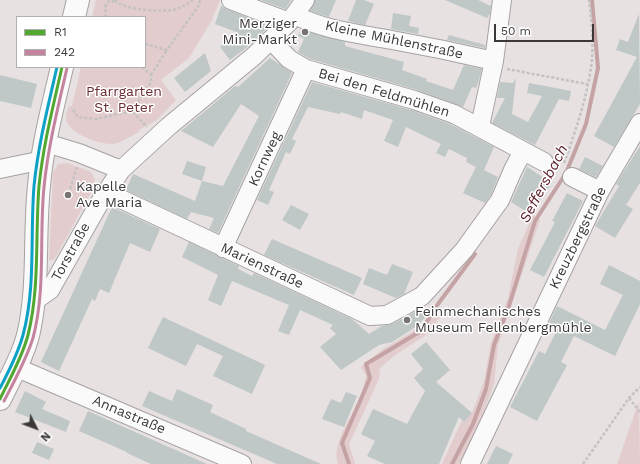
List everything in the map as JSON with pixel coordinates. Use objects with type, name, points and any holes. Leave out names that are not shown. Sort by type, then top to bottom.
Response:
[{"type":"main road","points":[[74,16],[78,0]]},
{"type":"main road","points":[[0,399],[15,367],[30,328],[34,300],[38,186],[62,68]]},
{"type":"street","name":"Kleine Mühlenstraße","points":[[231,0],[292,18],[362,35],[443,49],[494,64]]},
{"type":"street","name":"Torstraße","points":[[34,300],[50,290],[106,192],[121,170],[156,137],[271,40],[292,18],[305,0]]},
{"type":"street","points":[[480,126],[494,64],[502,0]]},
{"type":"street","name":"Bei den Feldmühlen","points":[[271,40],[289,58],[306,70],[414,100],[454,114],[480,126],[544,162]]},
{"type":"street","name":"Kornweg","points":[[223,248],[306,70]]},
{"type":"street","name":"Kreuzbergstraße","points":[[470,464],[600,191],[640,123]]},
{"type":"street","name":"Marienstraße","points":[[106,192],[370,316],[387,315],[418,298],[464,250],[500,200],[513,170],[524,151]]},
{"type":"street","points":[[0,169],[44,152],[82,154],[121,170]]},
{"type":"street","points":[[568,171],[600,191]]},
{"type":"street","name":"Annastraße","points":[[15,367],[242,464]]},
{"type":"path","points":[[106,16],[105,7],[109,1],[116,1],[130,8],[159,11],[173,10],[186,5],[193,0]]},
{"type":"path","points":[[73,110],[78,117],[96,120],[132,111],[151,82],[151,75],[200,4],[199,0]]},
{"type":"path","points":[[568,171],[591,67],[593,28],[589,0]]},
{"type":"path","points":[[146,44],[167,50]]},
{"type":"path","points":[[494,64],[587,84]]},
{"type":"path","points":[[143,68],[151,75]]},
{"type":"path","points":[[132,111],[156,137]]},
{"type":"path","points":[[70,189],[82,154]]},
{"type":"path","points":[[583,464],[629,398],[640,387]]},
{"type":"path","points":[[629,398],[640,412]]},
{"type":"green space","name":"Pfarrgarten St. Peter","points":[[96,0],[220,0],[212,20],[189,58],[161,80],[176,100],[157,120],[139,130],[139,132],[114,144],[98,142],[76,132],[67,122],[66,114],[69,106],[72,106],[81,68],[146,68],[146,16],[92,16]]},
{"type":"green space","points":[[67,163],[91,172],[95,180],[93,189],[54,260],[49,260],[53,173],[58,164]]},
{"type":"green space","points":[[533,215],[540,220],[498,345],[494,384],[479,425],[459,464],[442,464],[462,420],[464,422],[472,413],[484,381],[491,343],[508,298],[518,249]]},
{"type":"green space","points":[[434,306],[440,317],[426,335],[394,356],[380,368],[379,379],[349,444],[355,464],[338,464],[337,448],[343,430],[363,390],[366,376],[361,367],[383,349],[422,326]]},
{"type":"green space","points":[[639,401],[640,464],[617,464]]},
{"type":"building","points":[[261,0],[291,0],[285,9]]},
{"type":"building","points":[[315,0],[336,0],[329,17],[310,11]]},
{"type":"building","points":[[356,0],[364,0],[374,4],[365,25],[348,21]]},
{"type":"building","points":[[445,0],[478,0],[491,6],[490,13],[487,18]]},
{"type":"building","points":[[221,6],[269,26],[250,45],[230,60],[220,47],[239,33],[215,24]]},
{"type":"building","points":[[393,13],[411,16],[409,26],[419,28],[418,34],[391,29]]},
{"type":"building","points":[[639,14],[640,104],[614,147],[594,136],[637,57],[616,50],[620,39],[628,42]]},
{"type":"building","points":[[301,29],[345,42],[345,46],[404,62],[402,70],[427,79],[426,81],[453,90],[464,65],[482,69],[476,88],[472,87],[463,107],[417,90],[310,59],[298,52],[304,39],[298,36]]},
{"type":"building","points":[[449,35],[485,45],[485,48],[447,40]]},
{"type":"building","points":[[205,53],[211,71],[185,92],[174,78]]},
{"type":"building","points":[[270,58],[292,73],[218,233],[209,229],[214,218],[191,212],[187,219],[126,190],[133,174],[195,201],[202,181],[223,186],[259,116],[241,104],[213,147],[181,131],[235,86],[238,87]]},
{"type":"building","points":[[0,75],[37,84],[31,108],[0,101]]},
{"type":"building","points":[[516,78],[512,114],[528,122],[542,96],[527,93],[529,83],[571,91],[569,101],[559,99],[535,145],[492,123],[505,98],[497,98],[500,82],[513,83]]},
{"type":"building","points":[[312,82],[411,110],[450,124],[494,147],[484,170],[498,177],[491,195],[485,203],[463,193],[476,167],[466,162],[467,158],[449,149],[445,157],[436,153],[441,144],[406,127],[398,147],[384,141],[393,120],[364,110],[362,119],[341,112],[340,114],[308,107],[292,139],[296,141],[290,154],[286,152],[269,190],[274,192],[268,205],[257,200]]},
{"type":"building","points":[[640,146],[640,183],[626,205],[633,209],[615,238],[595,226],[619,186],[616,184]]},
{"type":"building","points":[[585,157],[603,166],[596,177],[579,169]]},
{"type":"building","points":[[187,161],[206,167],[202,181],[182,174]]},
{"type":"building","points":[[527,167],[552,183],[530,214],[511,202]]},
{"type":"building","points":[[567,193],[583,201],[544,277],[530,270],[555,222],[552,221]]},
{"type":"building","points":[[291,205],[309,214],[300,230],[282,220]]},
{"type":"building","points":[[112,207],[160,229],[150,252],[130,243],[109,293],[100,289],[95,301],[92,299],[59,371],[41,362]]},
{"type":"building","points":[[272,239],[362,278],[354,295],[264,255]]},
{"type":"building","points":[[189,242],[239,266],[238,269],[252,276],[254,273],[352,319],[369,334],[382,326],[392,324],[424,307],[428,314],[417,326],[392,342],[379,345],[341,370],[320,347],[336,334],[330,328],[333,325],[300,310],[289,335],[278,331],[289,305],[232,281],[221,306],[208,300],[218,275],[182,257]]},
{"type":"building","points":[[392,264],[413,272],[404,294],[396,298],[363,284],[369,268],[387,275]]},
{"type":"building","points":[[609,265],[640,281],[640,304],[615,356],[574,336],[561,362],[567,365],[537,421],[510,407],[539,351],[545,354],[558,328],[549,323],[557,306],[605,330],[623,295],[600,284]]},
{"type":"building","points":[[163,317],[265,365],[252,394],[213,376],[223,356],[197,344],[186,366],[148,348]]},
{"type":"building","points":[[426,342],[450,370],[436,382],[472,413],[464,422],[459,417],[439,464],[385,464],[367,456],[375,441],[361,434],[373,409],[407,424],[425,391],[414,378],[423,369],[411,354]]},
{"type":"building","points":[[177,389],[213,405],[210,412],[246,429],[246,431],[321,464],[277,464],[142,406],[149,391],[172,401]]},
{"type":"building","points":[[25,391],[46,402],[42,409],[70,421],[66,432],[15,412]]},
{"type":"building","points":[[346,392],[357,396],[344,427],[322,419],[331,399],[341,403]]},
{"type":"building","points":[[88,411],[207,464],[151,464],[79,431]]},
{"type":"building","points":[[37,442],[54,449],[49,460],[32,453]]},
{"type":"building","points":[[496,446],[513,454],[508,464],[487,464]]},
{"type":"waterway","name":"Seffersbach","points":[[452,464],[473,424],[486,389],[494,345],[509,306],[535,221],[566,173],[586,124],[598,68],[592,0]]},
{"type":"waterway","points":[[349,464],[342,443],[370,378],[366,364],[421,331],[438,304],[475,254]]},
{"type":"transit line","points":[[0,388],[19,348],[27,317],[31,280],[34,186],[38,156],[57,68]]},
{"type":"transit line","name":"R1","points":[[0,399],[16,368],[28,335],[32,317],[36,280],[39,186],[43,156],[62,68]]},
{"type":"transit line","name":"242","points":[[4,401],[27,354],[33,338],[37,319],[40,301],[44,187],[48,157],[67,68]]},
{"type":"place","name":"Merziger Mini-Markt","points":[[305,32]]},
{"type":"place","name":"Kapelle Ave Maria","points":[[68,195]]},
{"type":"place","name":"Feinmechanisches Museum Fellenbergmühle","points":[[407,320]]}]
